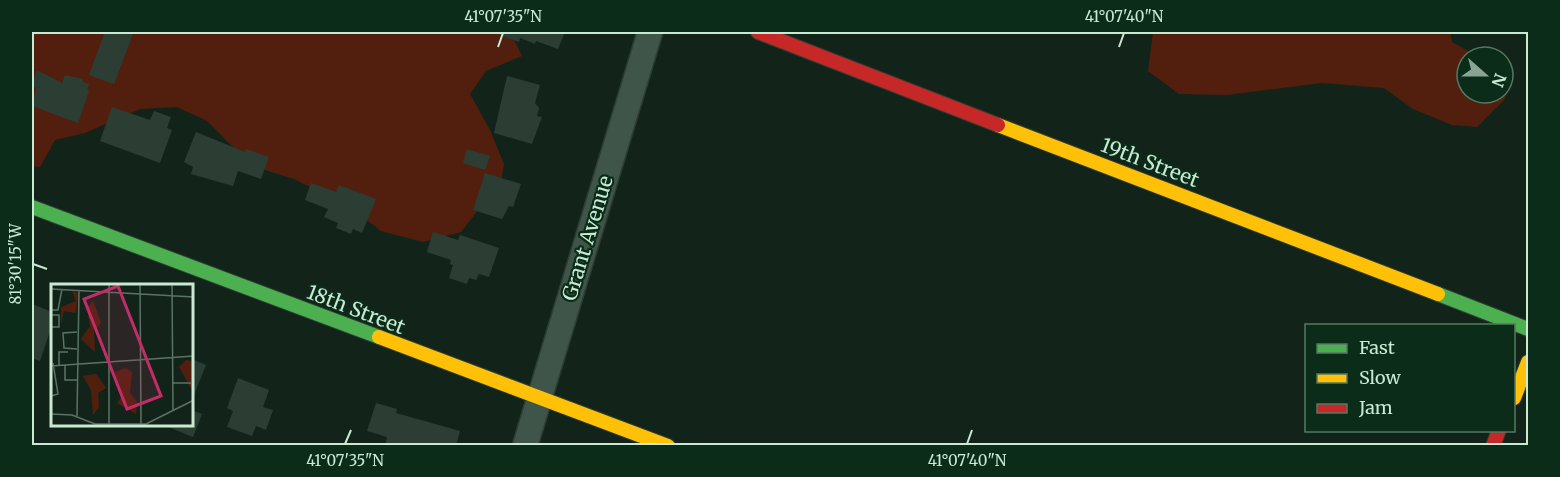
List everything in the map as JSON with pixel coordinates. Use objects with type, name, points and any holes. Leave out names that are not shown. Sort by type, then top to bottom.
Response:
[{"type":"street","name":"Grant Avenue","points":[[525,446],[650,32]]},
{"type":"street","name":"19th Street","points":[[758,32],[1528,329]]},
{"type":"street","name":"18th Street","points":[[32,207],[668,446]]},
{"type":"street","points":[[1515,395],[1528,362]]},
{"type":"shaded area","points":[[32,32],[511,33],[522,56],[486,71],[470,94],[489,128],[504,164],[501,181],[461,232],[423,242],[381,231],[349,206],[294,179],[252,166],[207,121],[177,107],[140,109],[85,133],[55,140],[40,167],[32,166]]},
{"type":"shaded area","points":[[1153,32],[1450,32],[1452,42],[1457,45],[1455,45],[1455,105],[1499,105],[1477,127],[1452,125],[1413,109],[1384,88],[1322,83],[1227,95],[1179,94],[1148,71]]},
{"type":"building","points":[[105,32],[133,34],[114,84],[89,75]]},
{"type":"building","points":[[492,32],[565,32],[558,49],[520,38],[519,42]]},
{"type":"building","points":[[37,70],[62,83],[65,75],[83,79],[83,82],[89,84],[87,90],[89,91],[78,123],[32,106],[36,88],[32,85]]},
{"type":"building","points":[[507,76],[540,85],[535,103],[539,108],[537,116],[542,117],[532,144],[494,133]]},
{"type":"building","points":[[112,107],[150,120],[154,111],[171,117],[167,128],[172,130],[160,163],[100,141]]},
{"type":"building","points":[[196,132],[245,152],[246,149],[269,157],[261,179],[238,171],[233,186],[191,174],[193,167],[184,162]]},
{"type":"building","points":[[467,149],[490,156],[485,170],[463,163]]},
{"type":"building","points":[[485,173],[521,184],[513,207],[509,206],[502,219],[473,210]]},
{"type":"building","points":[[311,183],[336,192],[339,185],[376,199],[362,233],[353,229],[351,234],[336,228],[338,223],[324,217],[328,209],[305,200]]},
{"type":"building","points":[[433,232],[458,240],[460,235],[499,248],[489,277],[479,274],[476,280],[469,278],[467,284],[449,278],[453,265],[450,264],[451,260],[427,252]]},
{"type":"building","points":[[32,304],[51,312],[51,328],[40,361],[32,358]]},
{"type":"building","points":[[194,360],[206,365],[194,395]]},
{"type":"building","points":[[238,378],[269,390],[263,407],[273,410],[266,430],[256,426],[252,436],[227,427],[233,411],[227,408]]},
{"type":"building","points":[[376,403],[397,409],[396,413],[460,431],[456,446],[385,446],[387,437],[367,431]]},
{"type":"building","points":[[194,411],[202,414],[193,437],[166,426],[194,426]]},
{"type":"traffic: fast","points":[[32,207],[379,337]]},
{"type":"traffic: fast","points":[[1438,294],[1528,329]]},
{"type":"traffic: slow","points":[[998,125],[1438,294]]},
{"type":"traffic: slow","points":[[379,337],[668,446]]},
{"type":"traffic: slow","points":[[1515,395],[1528,362]]},
{"type":"traffic: jam","points":[[758,32],[998,125]]},
{"type":"traffic: jam","points":[[1493,446],[1498,432]]}]
